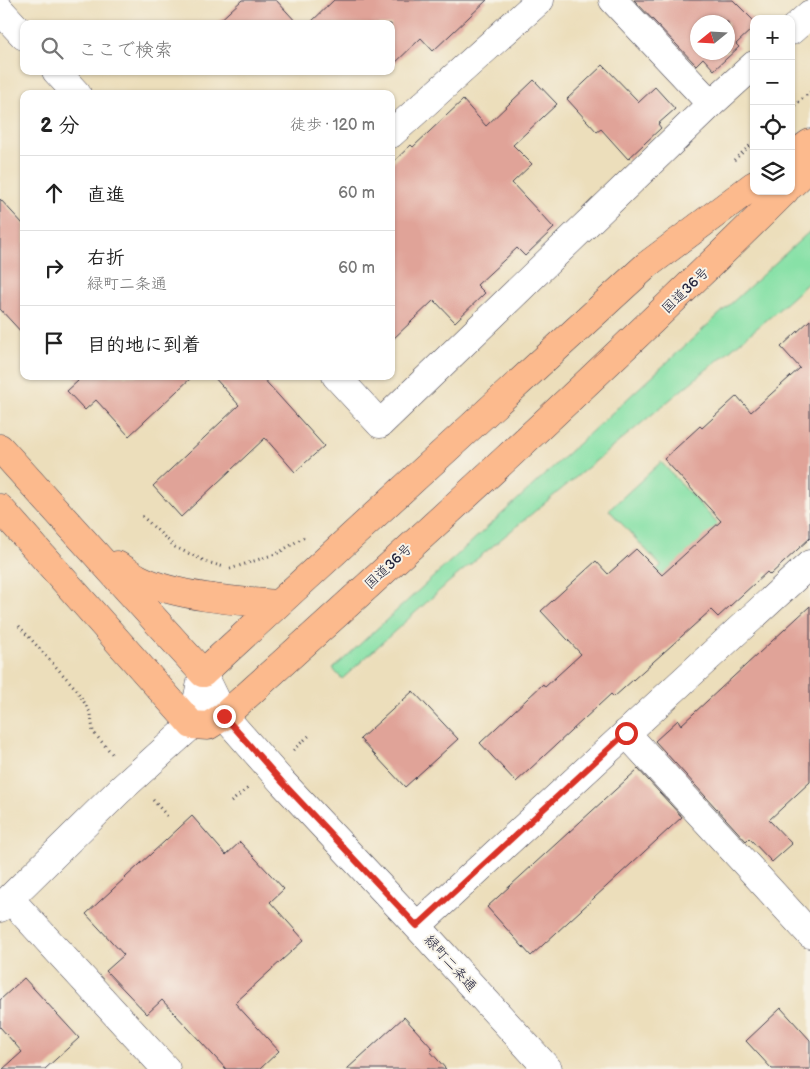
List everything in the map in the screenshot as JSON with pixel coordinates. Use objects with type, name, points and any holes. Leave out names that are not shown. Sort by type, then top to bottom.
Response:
[{"type":"highway","points":[[795,154],[810,143]]},
{"type":"highway","points":[[795,181],[810,167]]},
{"type":"highway","points":[[0,448],[204,673],[647,265],[750,189]]},
{"type":"highway","name":"国道36号","points":[[192,724],[208,726],[224,716],[674,301],[781,195]]},
{"type":"highway","points":[[0,508],[192,724]]},
{"type":"highway","points":[[93,549],[141,579],[165,588],[229,600],[277,604]]},
{"type":"street","points":[[395,130],[540,0]]},
{"type":"street","points":[[613,0],[711,104]]},
{"type":"street","points":[[0,10],[20,32]]},
{"type":"street","points":[[795,27],[810,14]]},
{"type":"street","points":[[340,380],[380,424],[711,104],[750,69]]},
{"type":"street","points":[[59,75],[73,90]]},
{"type":"street","points":[[417,926],[809,567]]},
{"type":"street","points":[[166,1069],[5,904],[192,724],[204,673]]},
{"type":"street","name":"緑町二条通","points":[[204,673],[224,716],[283,783],[548,1069]]},
{"type":"street","points":[[626,733],[810,934]]},
{"type":"path","points":[[795,105],[810,92]]},
{"type":"path","points":[[19,626],[77,690],[92,714],[93,732],[169,818]]},
{"type":"green space","points":[[810,231],[810,281],[775,313],[449,582],[342,679],[333,669]]},
{"type":"green space","points":[[661,462],[751,560],[637,588],[661,566],[609,510]]},
{"type":"building","points":[[242,0],[276,0],[294,20],[220,20]]},
{"type":"building","points":[[334,0],[487,0],[433,51],[421,38],[395,63],[395,20],[313,20]]},
{"type":"building","points":[[634,0],[733,0],[750,17],[750,31],[736,44],[739,47],[735,51],[735,15],[690,15],[690,59]]},
{"type":"building","points":[[691,60],[701,60],[696,65]]},
{"type":"building","points":[[705,60],[725,60],[714,70]]},
{"type":"building","points":[[603,65],[639,102],[655,87],[675,109],[658,124],[661,128],[628,159],[601,129],[597,132],[567,99]]},
{"type":"building","points":[[534,80],[557,104],[513,145],[532,164],[512,183],[554,228],[525,256],[517,248],[477,285],[485,293],[455,322],[434,300],[395,337],[395,160],[411,145],[413,147],[463,100],[486,126]]},
{"type":"building","points":[[0,199],[20,221],[20,331],[0,309]]},
{"type":"building","points":[[810,320],[810,538],[770,575],[767,572],[718,617],[711,610],[614,697],[611,694],[516,782],[480,743],[543,684],[545,687],[581,654],[541,611],[596,561],[608,574],[636,549],[662,575],[721,521],[664,459],[737,396],[751,412],[800,368],[781,347]]},
{"type":"building","points":[[189,380],[129,436],[96,400],[85,410],[67,391],[78,381]]},
{"type":"building","points":[[217,380],[265,380],[324,446],[295,472],[265,438],[181,517],[153,486],[239,405]]},
{"type":"building","points":[[810,606],[810,782],[769,820],[792,844],[772,862],[749,838],[746,841],[655,741],[678,720],[681,725]]},
{"type":"building","points":[[413,691],[458,739],[405,787],[360,739]]},
{"type":"building","points":[[638,769],[682,817],[531,956],[487,907]]},
{"type":"building","points":[[192,816],[226,855],[240,842],[284,889],[270,902],[304,940],[235,1003],[279,1051],[260,1069],[226,1069],[162,1000],[147,1014],[106,971],[124,955],[86,914]]},
{"type":"building","points":[[24,978],[79,1038],[45,1069],[3,1069],[22,1052],[0,1027],[0,1000]]},
{"type":"building","points":[[781,1008],[810,1040],[810,1069],[772,1069],[746,1041]]},
{"type":"building","points":[[404,1017],[433,1049],[430,1051],[446,1069],[347,1069]]},
{"type":"route","points":[[224,716],[283,783],[417,926],[626,733]]}]
